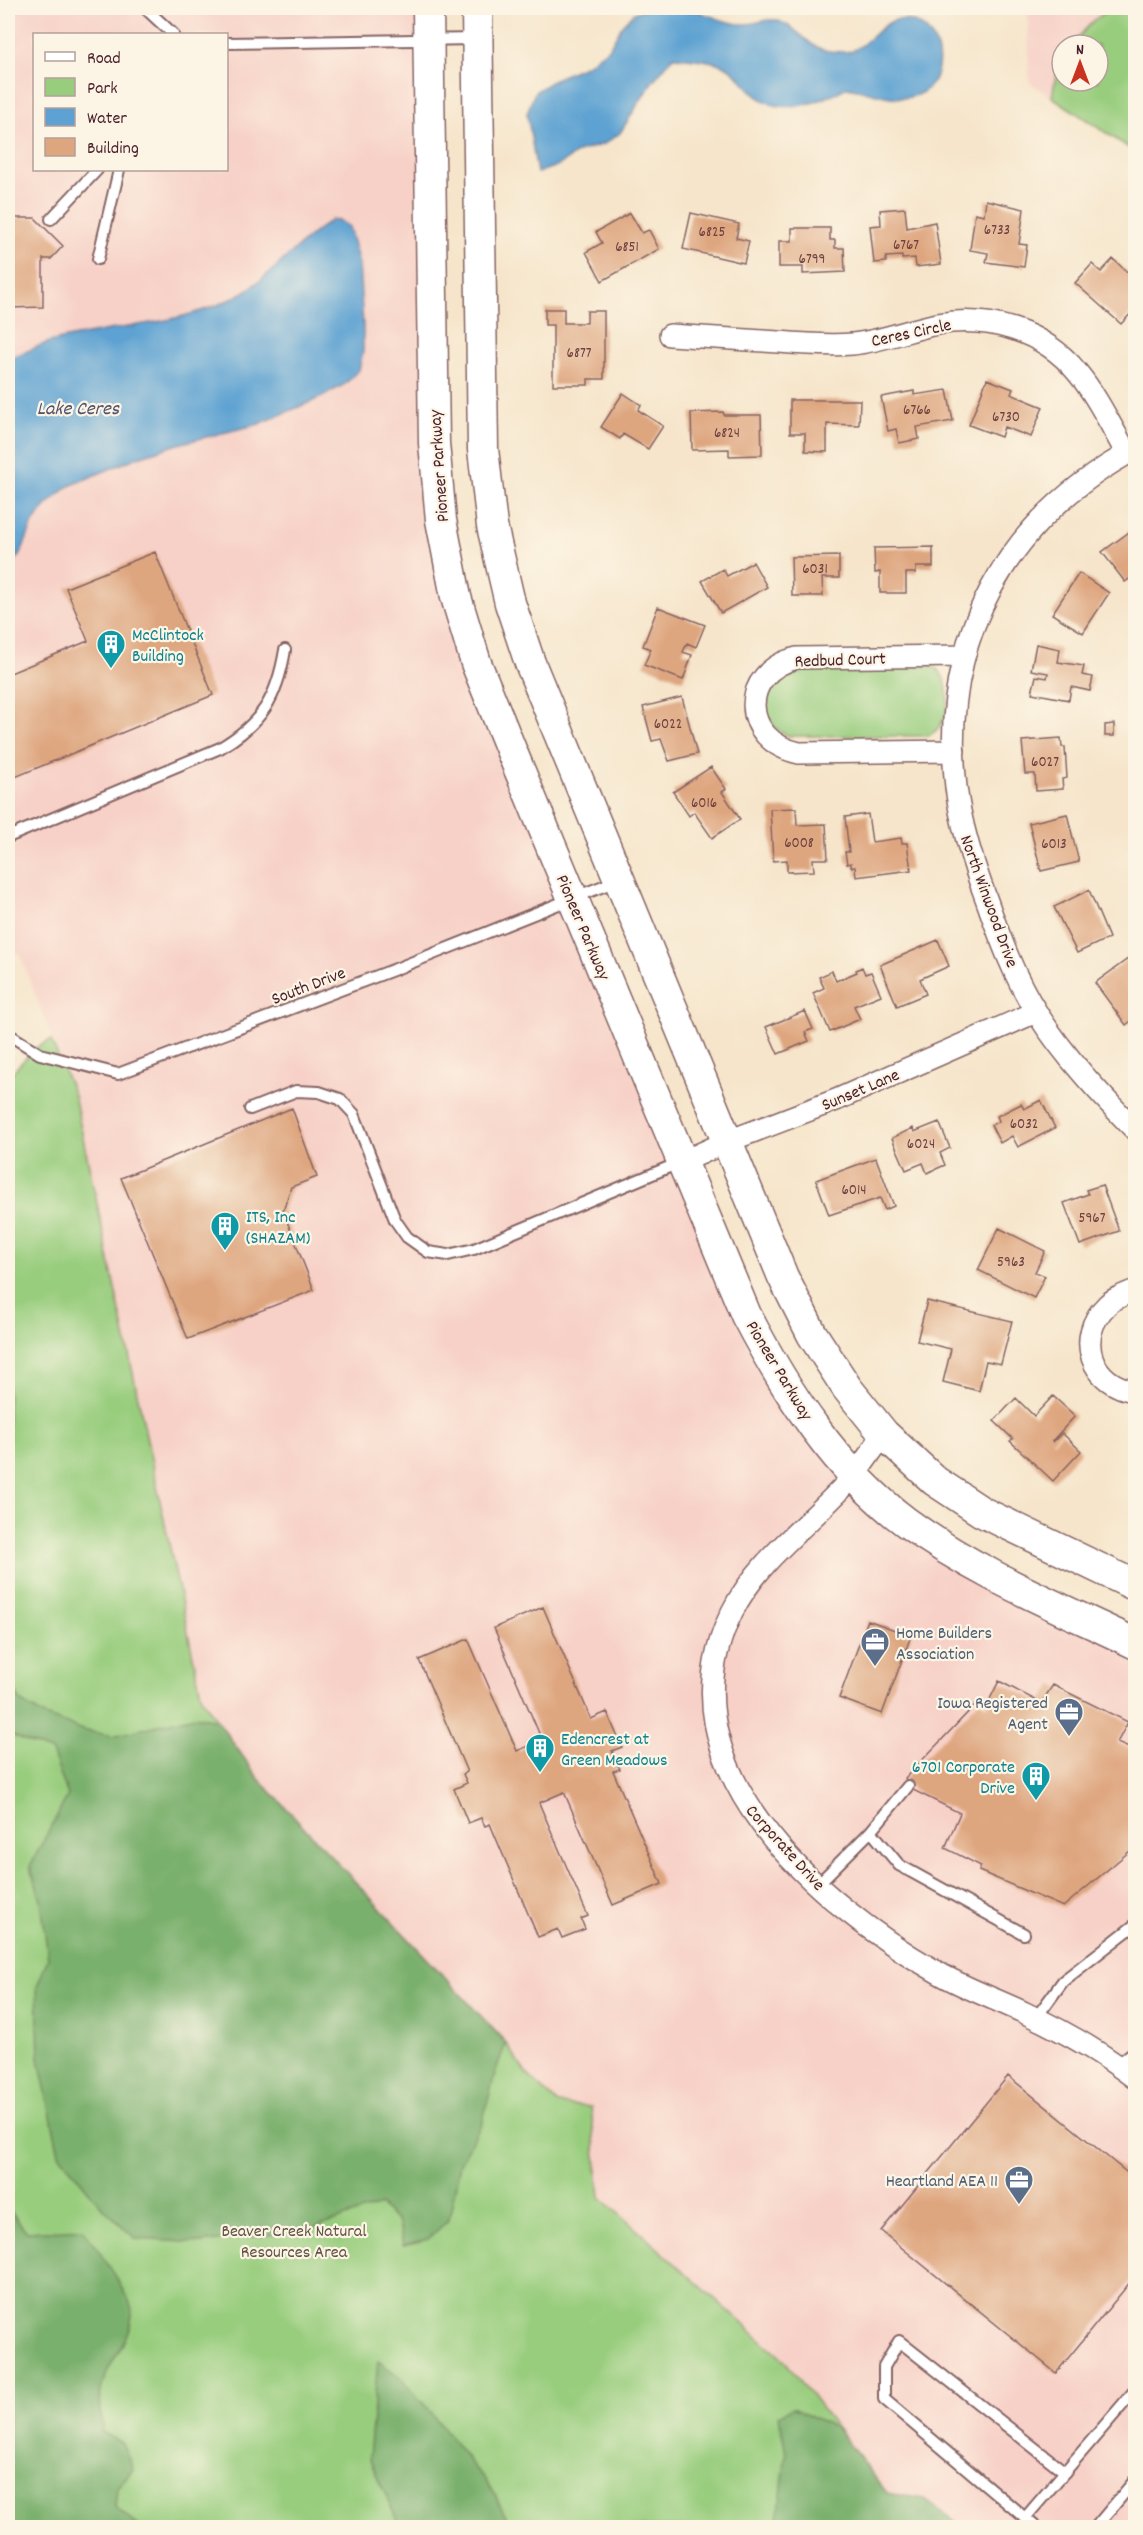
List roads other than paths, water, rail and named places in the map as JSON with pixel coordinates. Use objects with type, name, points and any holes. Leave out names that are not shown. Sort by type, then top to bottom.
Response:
[{"type":"street","name":"Pioneer Parkway","points":[[428,8],[434,442],[441,520],[456,597],[476,663],[746,1315],[764,1350],[811,1422],[854,1475],[906,1522],[970,1563],[1136,1644]]},
{"type":"street","points":[[477,8],[483,449],[492,526],[510,603],[530,663],[726,1142],[783,1277],[812,1334],[847,1388],[884,1434],[935,1481],[982,1512],[1136,1586]]},
{"type":"street","name":"Ceres Circle","points":[[670,334],[812,344],[851,344],[886,339],[960,321],[985,322],[1010,327],[1035,338],[1059,353],[1077,371],[1131,452]]},
{"type":"street","name":"North Winwood Drive","points":[[1131,452],[1075,489],[1046,513],[1015,549],[995,579],[978,611],[964,656],[956,708],[954,751],[961,815],[973,862],[1001,940],[1036,1012],[1089,1082],[1136,1131]]},
{"type":"street","name":"Redbud Court","points":[[954,751],[799,753],[784,750],[768,739],[759,727],[754,710],[756,690],[766,673],[781,662],[797,658],[964,656]]},
{"type":"street","name":"Sunset Lane","points":[[682,1162],[726,1142],[836,1100],[1036,1012]]},
{"type":"street","points":[[1136,1290],[1109,1303],[1099,1314],[1092,1330],[1090,1347],[1093,1364],[1104,1378],[1118,1387],[1136,1391]]},
{"type":"street","name":"Corporate Drive","points":[[884,1434],[854,1475],[768,1560],[747,1586],[731,1613],[720,1643],[714,1675],[713,1706],[716,1728],[727,1768],[749,1807],[781,1848],[817,1885],[855,1918],[939,1974],[1072,2037],[1136,2079]]},
{"type":"lane","points":[[145,8],[172,33]]},
{"type":"lane","points":[[228,43],[479,39]]},
{"type":"lane","points":[[51,219],[96,171]]},
{"type":"lane","points":[[98,259],[119,171]]},
{"type":"lane","points":[[8,837],[220,748],[240,736],[265,711],[280,679],[285,650]]},
{"type":"lane","name":"South Drive","points":[[8,1034],[40,1054],[118,1074],[152,1064],[619,880]]},
{"type":"lane","points":[[250,1109],[296,1091],[320,1092],[340,1098],[354,1114],[395,1220],[407,1237],[428,1252],[448,1255],[474,1249],[682,1162]]},
{"type":"lane","points":[[817,1885],[871,1831],[908,1786]]},
{"type":"lane","points":[[871,1831],[899,1865],[1024,1934]]},
{"type":"lane","points":[[1036,2018],[1063,1981],[1136,1924]]},
{"type":"lane","points":[[1117,2065],[1136,2050]]},
{"type":"lane","points":[[1037,2528],[884,2399],[884,2367],[899,2341],[1065,2472]]},
{"type":"lane","points":[[1025,2518],[1136,2389]]},
{"type":"lane","points":[[1095,2528],[1136,2479]]},
{"type":"water","points":[[683,7],[737,24],[775,20],[790,26],[822,50],[841,52],[852,51],[860,47],[888,24],[904,19],[925,29],[933,38],[939,62],[937,74],[922,92],[910,97],[887,96],[847,87],[815,102],[791,107],[767,103],[727,67],[701,60],[673,57],[652,82],[620,133],[604,144],[578,152],[559,165],[537,173],[527,113],[535,92],[557,78],[587,65],[610,47],[622,25],[634,13],[647,8]]},
{"type":"water","name":"Lake Ceres","points":[[332,220],[340,221],[349,227],[359,264],[363,351],[359,370],[345,384],[322,397],[259,424],[182,443],[138,457],[69,486],[46,506],[33,523],[21,553],[8,570],[8,357],[50,342],[174,318],[221,303],[244,292],[266,276],[310,236]]},
{"type":"place","name":"McClintock Building","points":[[111,670]]},
{"type":"place","name":"ITS, Inc (SHAZAM)","points":[[225,1252]]},
{"type":"place","name":"Home Builders Association","points":[[875,1668]]},
{"type":"place","name":"Iowa Registered Agent","points":[[1069,1738]]},
{"type":"place","name":"Edencrest at Green Meadows","points":[[540,1774]]},
{"type":"place","name":"6701 Corporate Drive","points":[[1036,1802]]},
{"type":"place","name":"Heartland AEA 11","points":[[1019,2206]]},
{"type":"park label","name":"Beaver Creek Natural Resources Area","points":[[294,2240]]}]
